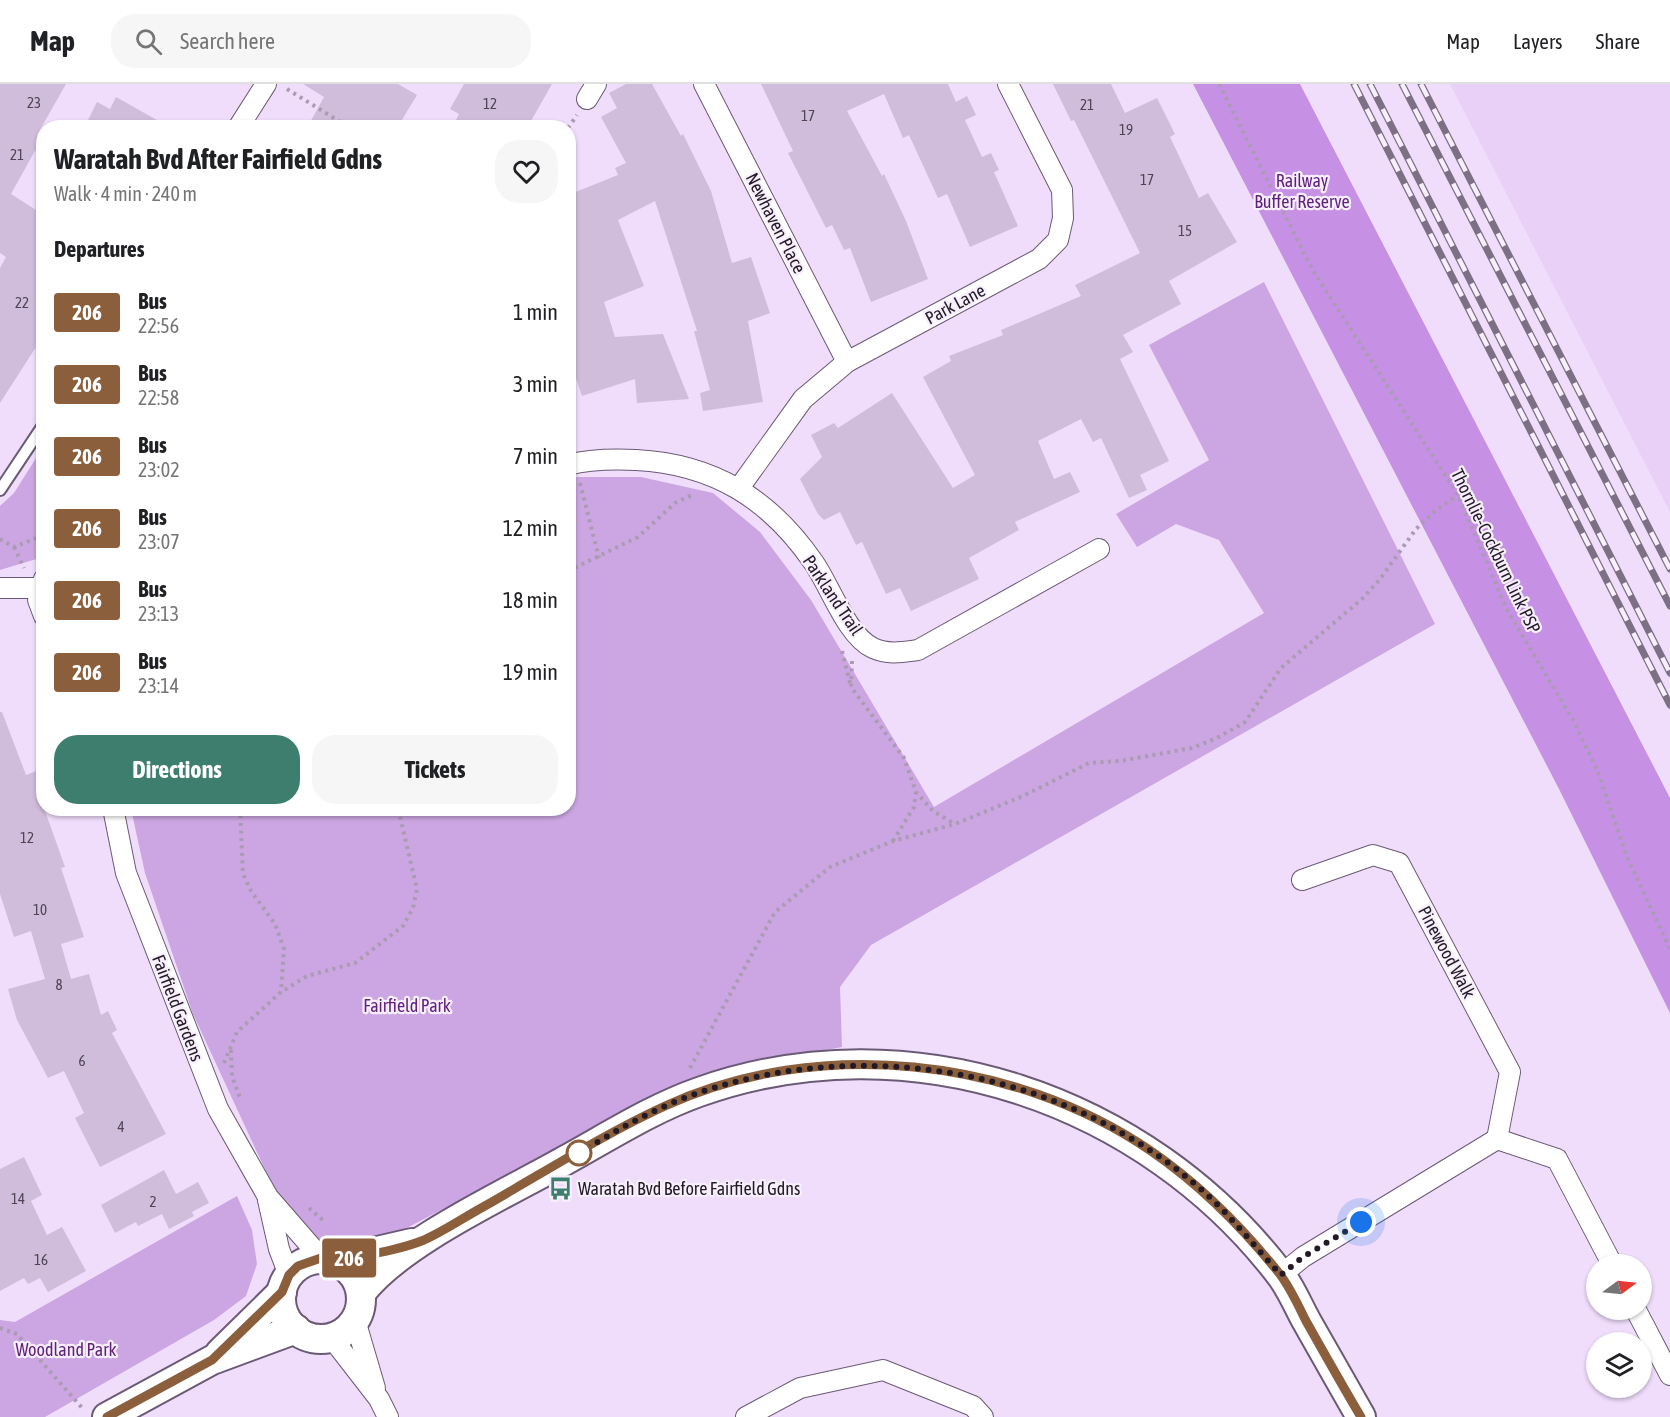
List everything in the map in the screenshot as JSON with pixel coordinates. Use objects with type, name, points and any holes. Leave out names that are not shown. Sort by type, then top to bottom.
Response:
[{"type":"street","points":[[243,120],[266,84]]},
{"type":"street","name":"Newhaven Place","points":[[704,84],[847,362]]},
{"type":"street","name":"Park Lane","points":[[739,488],[803,399],[847,362],[1039,259],[1058,240],[1063,218],[1062,190],[1008,84]]},
{"type":"street","name":"Parkland Trail","points":[[576,459],[666,461],[714,475],[739,488],[776,516],[814,563],[853,630],[872,648],[892,653],[918,650],[1099,549]]},
{"type":"street","points":[[0,588],[36,584]]},
{"type":"street","name":"Fairfield Gardens","points":[[115,816],[126,873],[210,1091],[242,1155],[268,1197],[328,1260]]},
{"type":"street","name":"Pinewood Walk","points":[[1302,880],[1373,855],[1399,863],[1510,1072],[1497,1139]]},
{"type":"street","points":[[286,1283],[284,1312],[296,1329],[319,1339],[331,1337],[349,1328],[371,1280],[423,1240],[640,1119],[698,1092],[758,1076],[810,1068],[908,1067],[950,1071],[1023,1090],[1074,1109],[1113,1128],[1151,1151],[1204,1192],[1281,1275],[1361,1417]]},
{"type":"street","points":[[1281,1275],[1303,1257],[1497,1139],[1557,1159],[1607,1254]]},
{"type":"street","name":"Fairfield Gardens","points":[[268,1197],[286,1283]]},
{"type":"street","points":[[212,1360],[286,1283],[298,1266],[423,1240]]},
{"type":"street","points":[[328,1260],[352,1273],[379,1399]]},
{"type":"street","points":[[1641,1320],[1670,1375]]},
{"type":"street","points":[[95,1412],[212,1360],[296,1329]]},
{"type":"street","points":[[331,1337],[379,1399],[388,1417]]},
{"type":"street","points":[[746,1417],[800,1388],[883,1370],[973,1406],[983,1417]]},
{"type":"lane","points":[[0,490],[36,436]]},
{"type":"path","points":[[278,84],[337,120]]},
{"type":"path","name":"Thornlie-Cockburn Link PSP","points":[[1219,84],[1312,269],[1458,495],[1507,610],[1573,720],[1598,772],[1627,857],[1670,949]]},
{"type":"path","points":[[576,479],[599,558]]},
{"type":"path","points":[[576,568],[638,537],[675,503],[694,494],[739,488]]},
{"type":"path","points":[[690,1069],[775,912],[830,867],[893,841],[955,824],[1023,796],[1089,763],[1120,761],[1192,748],[1217,738],[1245,722],[1281,668],[1363,598],[1380,579],[1416,529],[1436,510],[1458,495]]},
{"type":"path","points":[[0,539],[14,547],[36,538]]},
{"type":"path","points":[[853,630],[851,687],[904,758],[916,792],[933,811],[955,824]]},
{"type":"path","points":[[893,841],[914,807],[916,792]]},
{"type":"path","points":[[240,816],[243,874],[251,891],[275,924],[284,948],[281,992]]},
{"type":"path","points":[[210,1091],[237,1032],[281,992],[307,976],[355,963],[403,926],[413,908],[417,889],[400,816]]},
{"type":"path","points":[[231,1046],[232,1076],[243,1108]]},
{"type":"path","points":[[302,1202],[325,1222]]},
{"type":"path","points":[[0,1328],[16,1334],[95,1412]]},
{"type":"shaded area","points":[[1450,84],[1670,84],[1670,512]]},
{"type":"green space","name":"Railway Buffer Reserve","points":[[1193,84],[1300,84],[1670,798],[1670,1013],[1559,789]]},
{"type":"green space","name":"Fairfield Park","points":[[1264,282],[1435,624],[871,945],[840,987],[842,1047],[698,1076],[353,1256],[300,1245],[193,1014],[145,873],[133,816],[576,816],[576,477],[641,477],[713,493],[760,532],[811,600],[934,807],[1264,613],[1219,540],[1176,524],[1137,547],[1116,514],[1209,460],[1149,345]]},
{"type":"green space","points":[[36,458],[36,559],[0,570],[0,506],[14,493]]},
{"type":"green space","name":"Woodland Park","points":[[237,1196],[252,1230],[257,1264],[246,1296],[214,1320],[45,1417],[0,1417],[0,1320],[15,1322]]},
{"type":"building","points":[[0,84],[66,84],[46,120],[36,120],[36,149],[11,194],[36,210],[36,347],[0,403],[0,268],[6,257],[0,253]]},
{"type":"building","points":[[303,84],[398,84],[417,95],[402,120],[311,120],[324,97]]},
{"type":"building","points":[[464,84],[552,84],[532,120],[456,120],[459,114],[450,109]]},
{"type":"building","points":[[626,84],[652,84],[681,136],[683,134],[711,191],[732,263],[751,257],[770,313],[748,321],[763,402],[703,411],[700,393],[710,390],[694,331],[697,331],[655,201],[618,220],[644,286],[604,302],[615,337],[663,334],[689,399],[637,403],[635,379],[582,396],[576,378],[576,192],[618,175],[615,168],[626,163],[601,117],[617,108],[609,93]]},
{"type":"building","points":[[761,84],[948,84],[956,102],[967,96],[976,115],[965,120],[982,157],[991,153],[999,170],[994,172],[1018,226],[970,247],[947,194],[938,198],[909,135],[903,138],[884,94],[847,111],[882,176],[884,174],[906,221],[928,279],[871,302],[850,248],[844,250],[832,225],[826,228],[788,153],[793,151]]},
{"type":"building","points":[[1053,84],[1111,84],[1125,113],[1157,98],[1175,134],[1170,137],[1199,198],[1208,193],[1237,242],[1169,281],[1181,304],[1123,335],[1133,352],[1120,359],[1169,461],[1140,475],[1147,490],[1129,498],[1101,438],[1093,442],[1081,419],[1038,441],[1054,479],[1070,472],[1080,492],[1015,522],[1019,530],[969,558],[979,579],[911,611],[900,588],[886,594],[862,542],[856,545],[840,512],[824,520],[818,514],[800,479],[822,457],[811,435],[834,423],[838,428],[892,393],[953,488],[975,475],[923,377],[951,361],[949,356],[1003,335],[1001,330],[1081,296],[1075,285],[1140,253],[1074,120],[1071,121]]},
{"type":"building","points":[[116,97],[157,120],[88,120],[97,102],[110,109]]},
{"type":"building","points":[[0,712],[2,712],[26,775],[36,771],[36,816],[47,816],[65,867],[61,868],[84,937],[61,944],[71,979],[89,974],[101,1015],[108,1011],[117,1030],[112,1033],[166,1134],[100,1167],[75,1118],[84,1113],[64,1071],[48,1078],[17,1020],[8,989],[45,979],[31,931],[14,937],[0,894]]},
{"type":"building","points":[[24,1157],[42,1195],[31,1201],[47,1235],[62,1227],[86,1271],[48,1292],[40,1278],[28,1284],[24,1278],[0,1291],[0,1169]]},
{"type":"building","points":[[164,1170],[176,1194],[198,1182],[209,1203],[192,1212],[194,1216],[169,1229],[162,1214],[138,1226],[136,1222],[115,1233],[101,1205]]},
{"type":"railway","points":[[1354,84],[1670,705]]},
{"type":"railway","points":[[1370,84],[1670,673]]},
{"type":"railway","points":[[1402,84],[1670,606]]},
{"type":"railway","points":[[1421,84],[1670,569]]},
{"type":"bus line","name":"206","points":[[107,1417],[212,1360],[282,1292],[284,1283],[298,1266],[321,1258],[334,1261],[423,1240],[640,1119],[698,1092],[758,1076],[810,1068],[851,1066],[908,1067],[950,1071],[1023,1090],[1074,1109],[1113,1128],[1151,1151],[1204,1192],[1281,1275],[1361,1417]]},
{"type":"place","name":"Waratah Bvd Before Fairfield Gdns","points":[[560,1188]]},
{"type":"route","points":[[579,1153],[666,1106],[698,1092],[727,1084],[758,1076],[810,1068],[908,1067],[950,1071],[1023,1090],[1074,1109],[1113,1128],[1151,1151],[1204,1192],[1281,1275],[1303,1257],[1361,1222]]}]
